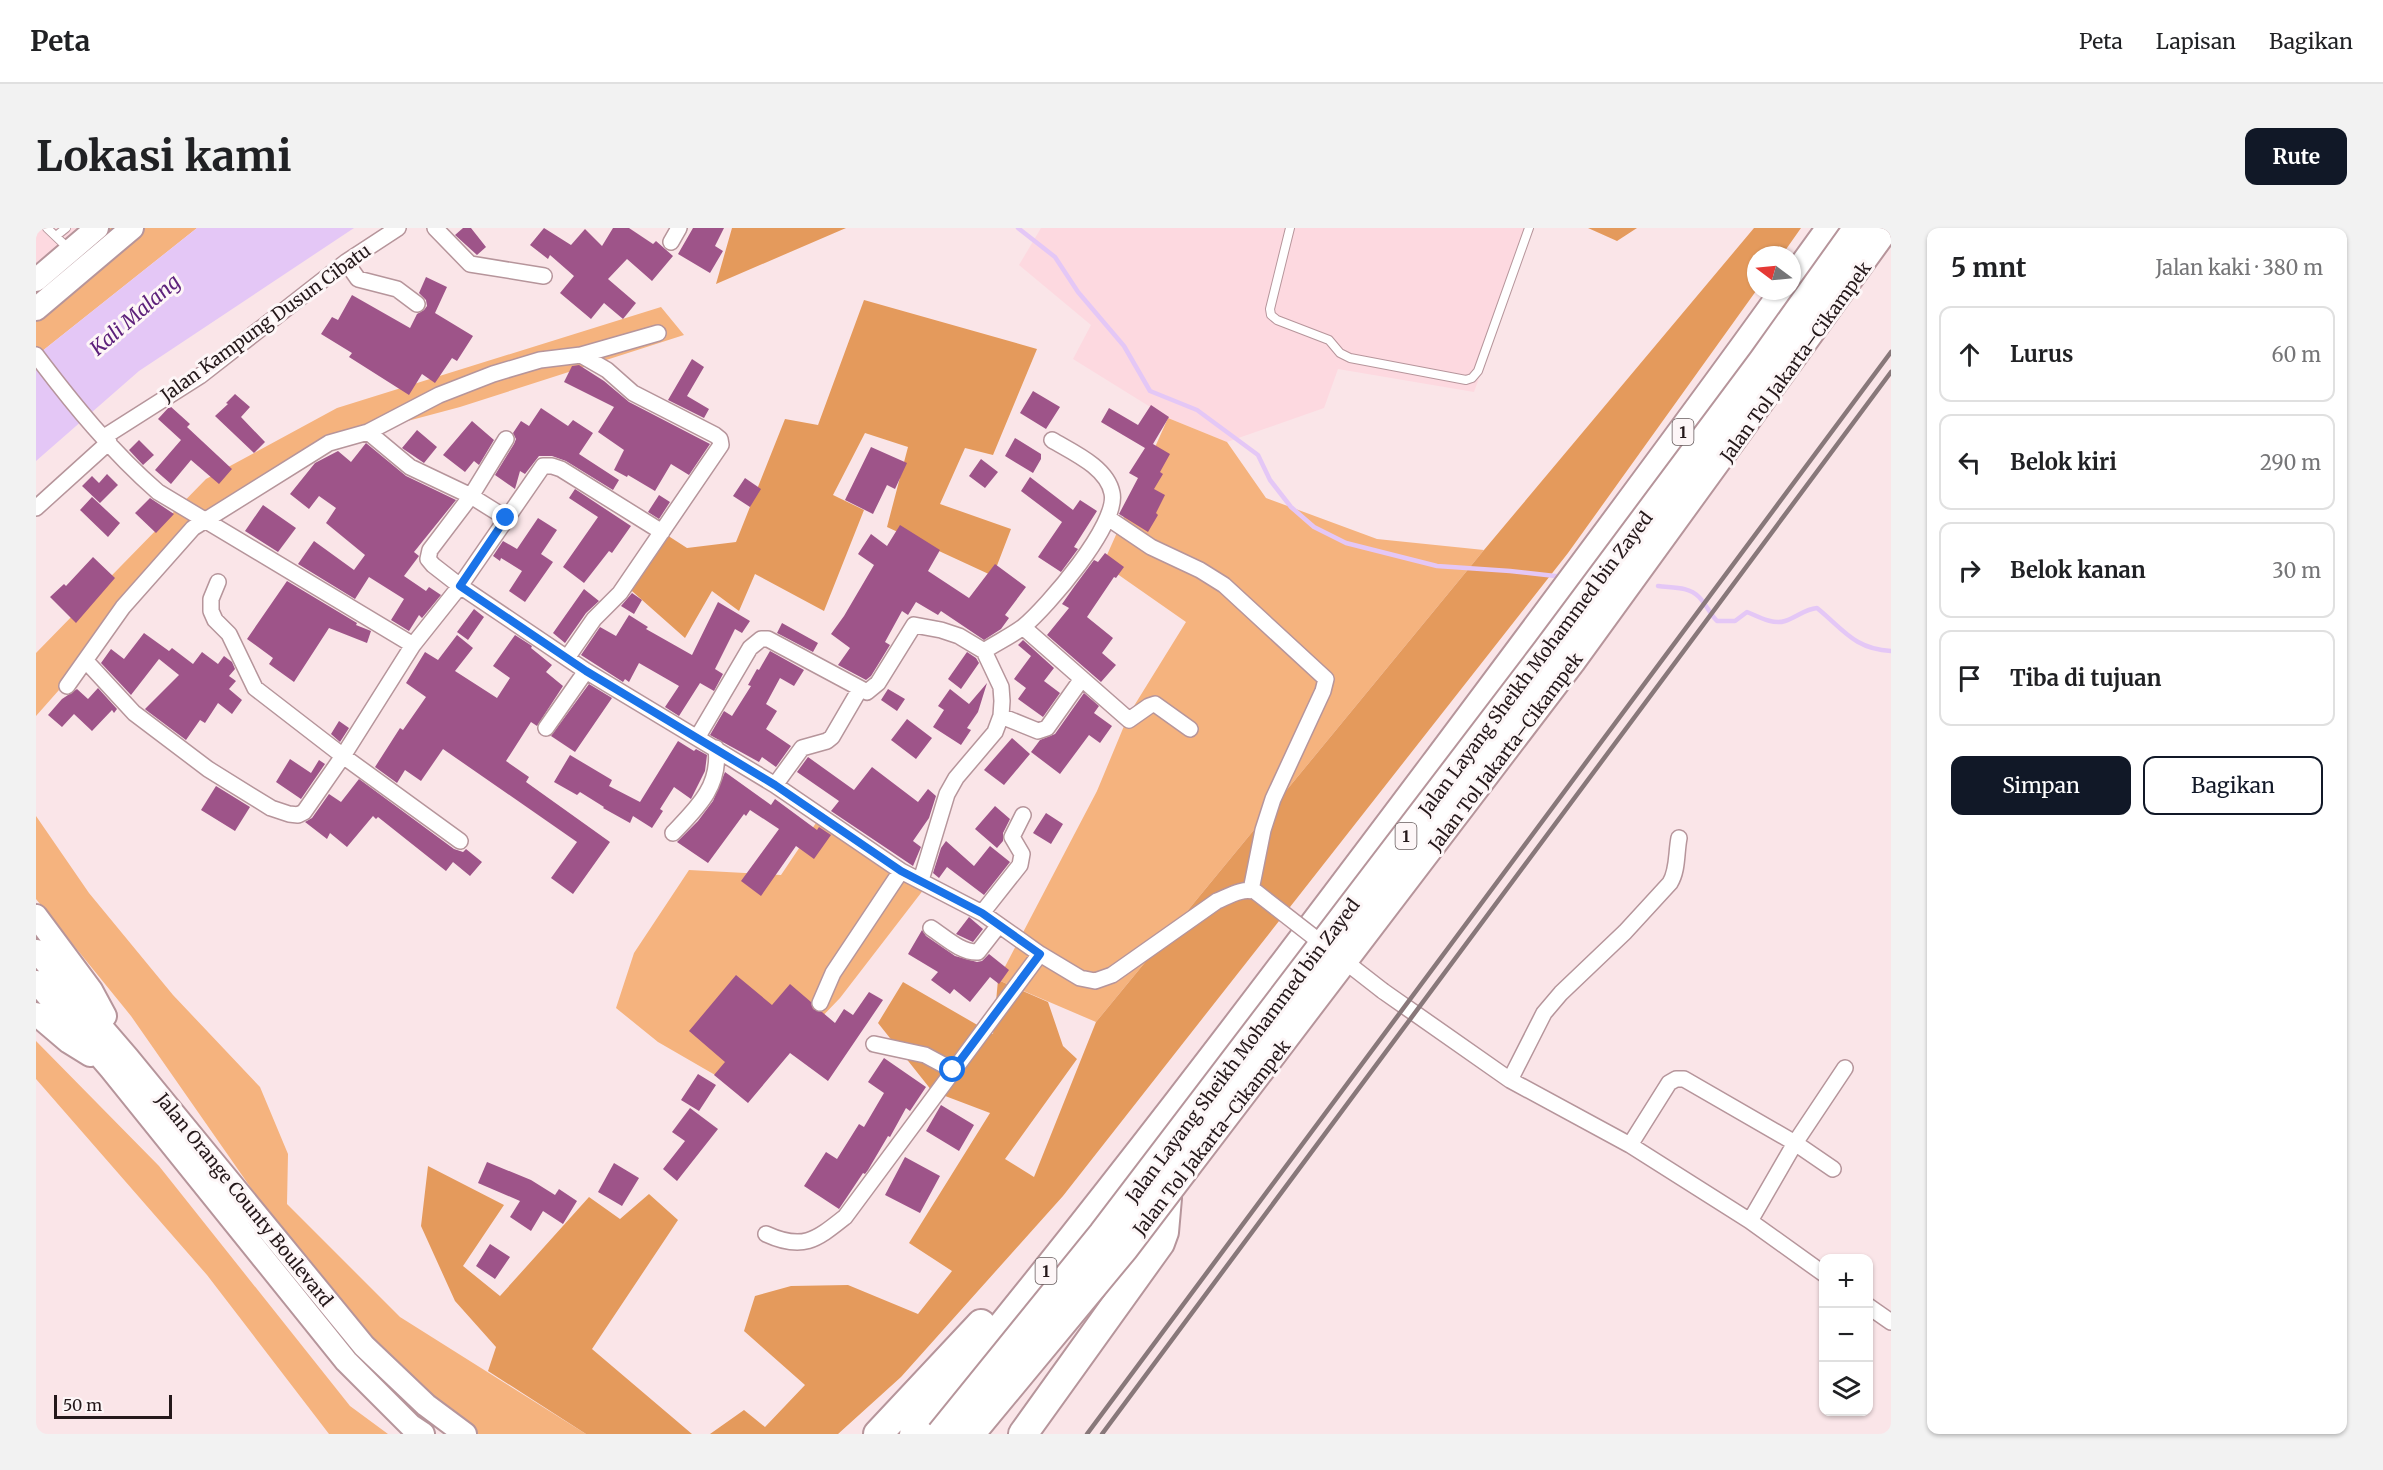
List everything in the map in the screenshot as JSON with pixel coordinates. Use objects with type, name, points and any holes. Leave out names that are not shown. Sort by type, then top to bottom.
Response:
[{"type":"highway","points":[[1801,270],[1831,228]]},
{"type":"highway","name":"Jalan Layang Sheikh Mohammed bin Zayed","points":[[941,1434],[1103,1234],[1547,651],[1756,371],[1858,228]]},
{"type":"highway","name":"Jalan Layang Sheikh Mohammed bin Zayed","points":[[970,1434],[1124,1248],[1570,661],[1885,228]]},
{"type":"highway","name":"Jalan Tol Jakarta–Cikampek","points":[[976,1434],[1167,1198],[1762,411],[1891,230]]},
{"type":"highway","name":"1","points":[[914,1434],[1176,1107],[1574,577],[1778,300]]},
{"type":"highway","points":[[878,1434],[973,1333],[1176,1107]]},
{"type":"highway","points":[[1023,1434],[1160,1243],[1164,1232],[1167,1198]]},
{"type":"main road","points":[[36,309],[132,228]]},
{"type":"main road","points":[[36,280],[76,235]]},
{"type":"main road","points":[[36,916],[91,990],[120,1063]]},
{"type":"main road","name":"Jalan Orange County Boulevard","points":[[36,951],[346,1361],[411,1426],[423,1434]]},
{"type":"main road","name":"Jalan Orange County Boulevard","points":[[36,982],[120,1063],[364,1346],[426,1405],[465,1434]]},
{"type":"main road","points":[[36,1014],[69,1042],[120,1063]]},
{"type":"street","name":"Jalan Kampung Dusun Cibatu","points":[[36,508],[107,439],[200,376],[346,262],[398,228]]},
{"type":"street","points":[[435,228],[470,264],[544,276]]},
{"type":"street","points":[[346,262],[358,279],[397,289],[417,304]]},
{"type":"street","points":[[67,686],[123,607],[193,528],[329,443],[369,432],[439,395],[493,374],[540,360],[581,355],[658,333]]},
{"type":"street","points":[[567,658],[594,619],[620,593],[720,451],[720,439],[633,393],[607,370],[581,355]]},
{"type":"street","points":[[36,356],[81,413],[135,472],[158,492],[413,645]]},
{"type":"street","points":[[369,432],[410,467],[471,496],[506,518]]},
{"type":"street","points":[[506,439],[471,496],[430,550],[428,559],[433,565],[460,586],[586,671],[775,785],[901,871],[982,913],[1040,954],[1080,978],[1095,981],[1112,975],[1128,965],[1217,901],[1234,893],[1254,891],[1383,992],[1510,1080],[1630,1145],[1750,1221],[1819,1270]]},
{"type":"street","points":[[984,651],[1023,627],[1088,552],[1108,518],[1113,502],[1110,485],[1095,468],[1052,440]]},
{"type":"street","points":[[86,661],[134,712],[208,769],[280,811],[298,814],[304,812],[343,756],[413,645],[460,586],[543,466],[552,466],[662,532]]},
{"type":"street","points":[[1108,518],[1152,547],[1200,570],[1224,585],[1326,679],[1323,691],[1273,799],[1263,830],[1254,891]]},
{"type":"street","points":[[218,582],[212,599],[211,611],[215,620],[229,634],[255,688],[343,756],[460,841]]},
{"type":"street","points":[[697,738],[750,648],[761,639],[768,639],[867,692],[873,689],[914,625],[959,636],[984,651],[1001,687],[1001,716],[995,732],[956,778],[946,794],[921,880]]},
{"type":"street","points":[[1023,627],[1129,720],[1155,704],[1190,729]]},
{"type":"street","points":[[546,728],[586,671]]},
{"type":"street","points":[[1001,716],[1042,731],[1047,728],[1081,680]]},
{"type":"street","points":[[775,785],[802,748],[827,741],[832,737],[860,689]]},
{"type":"street","points":[[673,833],[711,788],[717,760],[716,748]]},
{"type":"street","points":[[982,913],[1020,865],[1022,854],[1012,837],[1018,830],[1023,816]]},
{"type":"street","points":[[1510,1080],[1544,1013],[1561,993],[1670,884],[1676,874],[1675,860],[1679,838]]},
{"type":"street","points":[[820,1003],[833,973],[901,871]]},
{"type":"street","points":[[931,928],[965,951],[978,952],[999,925]]},
{"type":"street","points":[[766,1234],[796,1244],[808,1242],[820,1236],[844,1217],[1040,954]]},
{"type":"street","points":[[874,1044],[925,1055],[953,1070]]},
{"type":"street","points":[[1750,1221],[1795,1143],[1845,1068]]},
{"type":"street","points":[[1630,1145],[1669,1083],[1676,1079],[1684,1079],[1795,1143],[1833,1169]]},
{"type":"street","points":[[1872,1308],[1891,1322]]},
{"type":"lane","points":[[46,228],[76,235]]},
{"type":"lane","points":[[1290,228],[1270,309],[1271,315],[1277,320],[1329,340],[1340,353],[1350,358],[1466,380],[1473,378],[1478,371],[1528,228]]},
{"type":"shaded area","points":[[36,228],[98,228],[36,281]]},
{"type":"shaded area","points":[[97,228],[197,228],[36,356],[36,280]]},
{"type":"shaded area","points":[[732,228],[846,228],[716,284]]},
{"type":"shaded area","points":[[1041,228],[1533,228],[1474,392],[1338,369],[1324,408],[1227,442],[1168,418],[1073,359],[1091,325],[1019,265]]},
{"type":"shaded area","points":[[1588,228],[1637,228],[1617,241]]},
{"type":"shaded area","points":[[1754,228],[1801,228],[1788,246],[1747,246],[1747,300],[1750,300],[1568,553],[1063,1196],[901,1377],[838,1434],[710,1434],[744,1410],[765,1427],[805,1385],[744,1331],[755,1296],[791,1286],[848,1285],[918,1314],[952,1271],[909,1243],[990,1113],[932,1091],[878,1023],[903,982],[993,1034],[998,980],[1048,1002],[1063,1046],[1077,1059],[1005,1159],[1034,1177],[1096,1022],[1484,550]]},
{"type":"shaded area","points":[[864,300],[1037,349],[993,455],[965,448],[940,504],[1011,529],[993,576],[887,527],[908,447],[865,433],[833,495],[864,510],[824,611],[755,574],[739,611],[712,591],[685,638],[624,584],[656,528],[687,548],[736,542],[785,419],[818,425]]},
{"type":"shaded area","points":[[661,307],[684,335],[460,407],[325,443],[204,526],[36,716],[36,653],[206,479],[337,408]]},
{"type":"shaded area","points":[[1168,418],[1227,442],[1266,498],[1377,539],[1484,550],[1096,1022],[998,980],[1097,791],[1129,714],[1186,622],[1103,564]]},
{"type":"shaded area","points":[[36,816],[89,893],[173,995],[260,1087],[288,1154],[287,1204],[400,1317],[586,1434],[477,1434],[392,1361],[269,1214],[131,1016],[36,899]]},
{"type":"shaded area","points":[[820,817],[924,889],[840,998],[748,1094],[658,1042],[616,1008],[634,953],[689,870],[781,875]]},
{"type":"shaded area","points":[[36,1041],[159,1166],[350,1406],[388,1434],[329,1434],[207,1275],[36,1079]]},
{"type":"shaded area","points":[[428,1166],[504,1205],[463,1266],[500,1296],[589,1197],[620,1219],[649,1194],[678,1220],[592,1349],[692,1434],[586,1434],[488,1371],[496,1347],[455,1301],[421,1226]]},
{"type":"water","name":"Kali Malang","points":[[197,228],[354,228],[139,371],[36,461],[36,356]]},
{"type":"building","points":[[463,228],[471,228],[486,247],[477,255],[455,235]]},
{"type":"building","points":[[544,228],[571,245],[585,229],[602,246],[613,228],[629,228],[653,244],[656,241],[673,256],[652,281],[627,259],[608,279],[636,303],[623,319],[604,303],[591,319],[560,293],[574,276],[550,255],[548,259],[530,245]]},
{"type":"building","points":[[693,228],[724,228],[715,246],[723,251],[710,273],[678,254]]},
{"type":"building","points":[[426,277],[447,287],[435,313],[473,336],[457,361],[452,358],[435,383],[422,374],[409,395],[349,357],[352,353],[321,334],[332,317],[338,320],[352,295],[410,328],[417,314],[427,306],[426,300],[419,293]]},
{"type":"building","points":[[692,359],[704,367],[687,396],[709,409],[704,418],[668,400]]},
{"type":"building","points":[[579,365],[604,381],[629,402],[710,444],[689,475],[671,464],[655,491],[628,475],[627,477],[614,470],[624,450],[598,432],[614,407],[564,382],[572,366]]},
{"type":"building","points":[[1033,391],[1060,407],[1046,429],[1020,413]]},
{"type":"building","points":[[235,394],[250,407],[241,417],[265,442],[254,453],[215,416]]},
{"type":"building","points":[[1151,405],[1169,417],[1153,444],[1170,454],[1160,472],[1163,474],[1154,489],[1165,495],[1156,513],[1158,515],[1148,532],[1119,514],[1138,478],[1129,473],[1145,448],[1101,422],[1109,408],[1138,425]]},
{"type":"building","points":[[170,406],[190,424],[187,427],[232,469],[219,484],[191,460],[171,484],[155,470],[181,440],[158,419]]},
{"type":"building","points":[[541,408],[568,426],[573,420],[593,433],[579,454],[619,480],[613,490],[566,461],[552,456],[539,456],[525,474],[520,471],[515,489],[495,475],[514,444],[516,439],[513,433],[521,421],[529,426]]},
{"type":"building","points":[[472,421],[494,440],[479,465],[474,461],[465,472],[443,455]]},
{"type":"building","points":[[417,430],[437,447],[424,463],[402,448]]},
{"type":"building","points":[[1015,438],[1041,454],[1041,459],[1033,473],[1005,456]]},
{"type":"building","points":[[139,440],[154,455],[143,465],[129,450]]},
{"type":"building","points":[[366,443],[406,476],[456,500],[414,552],[419,556],[404,576],[426,591],[429,587],[441,595],[422,618],[419,615],[409,631],[391,620],[404,599],[369,577],[355,599],[298,564],[314,541],[354,570],[365,555],[326,523],[336,508],[319,496],[309,509],[290,494],[315,463],[338,451],[351,462]]},
{"type":"building","points":[[871,447],[907,463],[895,489],[887,485],[873,514],[845,500]]},
{"type":"building","points":[[981,459],[998,472],[985,488],[969,476]]},
{"type":"building","points":[[107,474],[118,485],[100,503],[82,486],[92,476],[99,483]]},
{"type":"building","points":[[1030,477],[1073,510],[1080,500],[1097,511],[1074,547],[1078,549],[1061,572],[1038,557],[1062,522],[1021,491]]},
{"type":"building","points":[[745,478],[761,489],[750,507],[733,496]]},
{"type":"building","points":[[575,489],[631,526],[612,553],[609,551],[584,583],[563,567],[598,517],[569,498]]},
{"type":"building","points":[[659,495],[670,502],[659,519],[648,512]]},
{"type":"building","points":[[92,497],[120,523],[108,537],[80,510]]},
{"type":"building","points":[[150,498],[174,514],[156,533],[135,513]]},
{"type":"building","points":[[263,505],[296,528],[278,552],[245,531]]},
{"type":"building","points":[[538,518],[557,530],[541,554],[553,562],[525,602],[509,591],[522,571],[501,558],[500,561],[493,556],[503,541],[517,549]]},
{"type":"building","points":[[900,525],[940,550],[928,571],[969,598],[995,564],[1026,587],[1005,615],[1009,618],[1001,629],[984,640],[941,611],[938,615],[916,602],[908,615],[902,611],[885,642],[890,645],[871,676],[866,680],[838,665],[850,648],[831,634],[874,565],[858,554],[871,534],[887,546]]},
{"type":"building","points":[[1105,553],[1124,567],[1116,578],[1114,577],[1087,617],[1113,638],[1102,653],[1116,665],[1101,682],[1047,635],[1069,608],[1062,604],[1074,587],[1094,560],[1098,562]]},
{"type":"building","points":[[93,557],[115,578],[76,623],[50,597],[64,584],[66,586]]},
{"type":"building","points":[[287,581],[357,623],[356,625],[371,631],[367,643],[329,628],[294,682],[269,664],[273,658],[247,639]]},
{"type":"building","points":[[584,589],[599,601],[586,613],[565,643],[553,633]]},
{"type":"building","points":[[632,593],[642,600],[634,614],[621,606]]},
{"type":"building","points":[[718,602],[750,621],[742,633],[735,629],[715,669],[723,674],[714,691],[700,683],[679,716],[665,707],[679,686],[639,663],[629,682],[625,679],[623,682],[581,655],[600,627],[616,636],[629,615],[648,627],[646,629],[692,655]]},
{"type":"building","points":[[474,609],[484,617],[468,640],[457,632]]},
{"type":"building","points":[[782,623],[818,643],[813,652],[777,633]]},
{"type":"building","points":[[144,633],[169,651],[172,648],[193,664],[202,652],[218,664],[224,656],[232,662],[235,669],[229,676],[236,681],[229,689],[242,700],[232,714],[218,703],[205,723],[200,720],[186,740],[146,710],[179,675],[159,659],[131,695],[101,663],[111,649],[124,659]]},
{"type":"building","points":[[457,635],[473,648],[455,671],[497,698],[510,678],[493,666],[515,635],[532,646],[531,648],[552,665],[546,672],[563,686],[537,726],[531,722],[506,761],[529,777],[526,782],[610,842],[573,894],[551,878],[577,842],[443,749],[421,781],[405,770],[397,783],[375,767],[400,728],[403,730],[426,697],[406,683],[425,652],[438,660]]},
{"type":"building","points":[[1023,640],[1054,668],[1044,681],[1060,693],[1043,717],[1018,699],[1026,688],[1014,679],[1031,656],[1018,645]]},
{"type":"building","points":[[770,651],[804,670],[794,686],[780,678],[766,704],[777,711],[766,729],[791,746],[776,767],[762,757],[759,762],[710,735],[724,711],[732,716],[751,686],[748,685],[757,669],[759,670]]},
{"type":"building","points":[[967,652],[979,663],[961,689],[948,679]]},
{"type":"building","points":[[987,683],[978,712],[967,728],[971,730],[961,745],[933,727],[944,710],[938,706],[950,689],[969,704]]},
{"type":"building","points":[[589,684],[612,698],[575,752],[551,736]]},
{"type":"building","points":[[98,688],[117,709],[114,713],[112,710],[92,731],[74,714],[62,727],[48,715],[62,699],[77,689],[88,699]]},
{"type":"building","points":[[888,689],[905,699],[897,711],[881,700]]},
{"type":"building","points":[[1084,693],[1099,706],[1094,713],[1112,726],[1100,743],[1089,735],[1060,774],[1031,752],[1040,740],[1055,734]]},
{"type":"building","points":[[907,719],[932,738],[916,759],[891,740]]},
{"type":"building","points":[[339,721],[349,728],[340,742],[331,734]]},
{"type":"building","points":[[1012,738],[1030,754],[1004,785],[984,770]]},
{"type":"building","points":[[678,741],[694,751],[696,749],[707,755],[705,771],[691,799],[674,787],[660,809],[663,811],[652,828],[633,816],[630,823],[580,792],[577,795],[554,782],[570,755],[612,780],[609,786],[640,802]]},
{"type":"building","points":[[808,757],[854,790],[872,767],[918,802],[928,789],[936,796],[929,818],[913,841],[921,847],[913,866],[831,811],[839,801],[797,772]]},
{"type":"building","points":[[290,759],[311,773],[319,760],[325,764],[301,799],[276,782]]},
{"type":"building","points":[[725,772],[771,805],[775,799],[817,830],[819,827],[831,835],[814,859],[796,846],[761,896],[741,881],[779,829],[750,810],[746,816],[744,814],[708,863],[677,842],[698,821],[713,801]]},
{"type":"building","points":[[359,779],[454,849],[463,852],[466,849],[482,862],[470,876],[453,862],[446,871],[378,817],[376,819],[373,816],[347,847],[330,833],[327,839],[305,822],[312,818],[329,794],[341,802]]},
{"type":"building","points":[[216,786],[250,807],[235,831],[201,810]]},
{"type":"building","points":[[995,806],[1010,819],[1003,833],[1003,841],[997,848],[975,829]]},
{"type":"building","points":[[1046,813],[1063,824],[1051,844],[1033,833]]},
{"type":"building","points":[[946,841],[974,866],[990,846],[1010,862],[984,895],[947,867],[939,878],[933,873],[941,848]]},
{"type":"building","points":[[969,917],[983,929],[973,942],[956,934]]},
{"type":"building","points":[[922,930],[926,936],[955,956],[977,962],[982,961],[989,954],[1009,970],[999,984],[990,977],[970,1002],[954,989],[950,994],[931,980],[938,972],[908,954]]},
{"type":"building","points":[[736,975],[772,1005],[790,984],[811,1002],[813,1009],[822,1012],[835,1023],[844,1009],[853,1015],[869,992],[883,1000],[828,1081],[790,1053],[748,1103],[714,1075],[725,1062],[689,1031]]},
{"type":"building","points":[[884,1058],[926,1087],[910,1111],[906,1108],[890,1137],[888,1136],[868,1170],[865,1174],[863,1173],[839,1209],[804,1186],[826,1152],[837,1159],[859,1124],[864,1127],[884,1093],[868,1082]]},
{"type":"building","points":[[698,1074],[716,1085],[699,1111],[681,1100]]},
{"type":"building","points":[[941,1105],[974,1125],[959,1151],[926,1131]]},
{"type":"building","points":[[690,1108],[718,1129],[677,1181],[663,1169],[685,1141],[672,1132]]},
{"type":"building","points":[[905,1157],[940,1176],[920,1213],[885,1195]]},
{"type":"building","points":[[487,1162],[531,1180],[555,1195],[559,1189],[577,1201],[563,1224],[543,1211],[531,1231],[510,1217],[520,1201],[478,1183]]},
{"type":"building","points":[[614,1163],[639,1178],[622,1206],[598,1192]]},
{"type":"building","points":[[490,1244],[510,1257],[495,1279],[476,1266]]},
{"type":"waterway","points":[[1018,228],[1055,257],[1078,292],[1124,346],[1150,391],[1197,410],[1258,455],[1270,480],[1291,507],[1314,527],[1346,543],[1437,566],[1564,577]]},
{"type":"waterway","points":[[1658,586],[1680,588],[1695,593],[1717,621],[1735,621],[1747,612],[1766,620],[1780,622],[1817,608],[1858,642],[1891,651]]},
{"type":"railway","points":[[1087,1434],[1891,352]]},
{"type":"railway","points":[[1102,1434],[1891,372]]},
{"type":"route","points":[[506,518],[460,586],[586,671],[775,785],[901,871],[982,913],[1040,954],[953,1070]]}]
